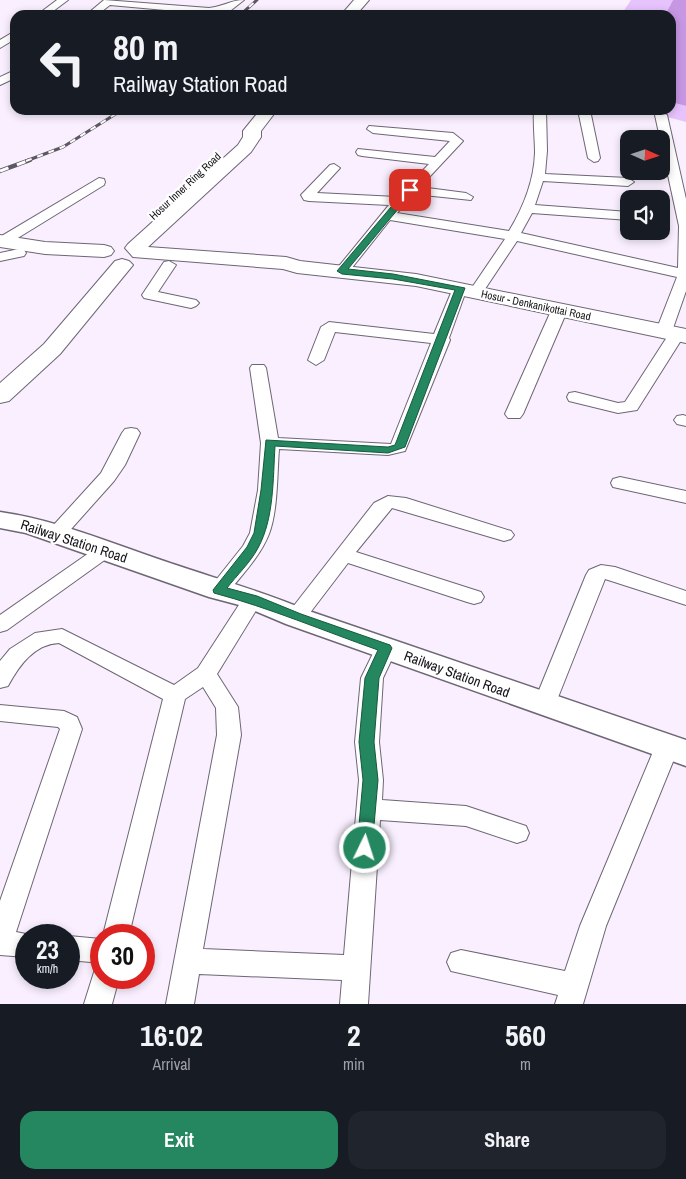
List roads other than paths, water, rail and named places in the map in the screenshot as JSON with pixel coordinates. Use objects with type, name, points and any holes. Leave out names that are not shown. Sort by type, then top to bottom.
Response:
[{"type":"main road","points":[[353,10],[362,0]]},
{"type":"main road","name":"Hosur Inner Ring Road","points":[[0,378],[121,256],[245,148],[252,137],[252,131],[265,115]]},
{"type":"main road","name":"Hosur - Denkanikottai Road","points":[[4,248],[121,256],[286,263],[297,267],[393,276],[468,290],[559,311],[676,333]]},
{"type":"main road","name":"Hosur Inner Ring Road","points":[[0,396],[52,349],[121,256]]},
{"type":"main road","name":"Hosur - Denkanikottai Road","points":[[121,256],[169,264],[284,271],[297,267]]},
{"type":"main road","name":"Railway Station Road","points":[[0,520],[31,525],[219,590],[253,599],[296,617],[676,750]]},
{"type":"street","points":[[49,10],[63,0]]},
{"type":"street","points":[[218,10],[227,9],[239,0]]},
{"type":"street","points":[[97,10],[109,1],[199,10]]},
{"type":"street","points":[[270,443],[388,450],[399,447],[442,340],[468,290],[514,236],[528,209],[538,177],[541,157],[540,115]]},
{"type":"street","points":[[585,115],[594,158]]},
{"type":"street","points":[[575,397],[618,408],[626,409],[631,406],[676,333],[685,274],[685,225],[661,115]]},
{"type":"street","points":[[342,271],[386,215],[457,141],[457,138],[373,129]]},
{"type":"street","points":[[362,152],[438,161]]},
{"type":"street","points":[[334,168],[308,197],[399,201]]},
{"type":"street","points":[[538,177],[628,182]]},
{"type":"street","points":[[4,248],[99,182]]},
{"type":"street","points":[[410,190],[466,197]]},
{"type":"street","points":[[528,209],[620,215]]},
{"type":"street","points":[[386,215],[514,236],[685,274]]},
{"type":"street","points":[[169,264],[149,295],[191,303]]},
{"type":"street","points":[[514,414],[559,311]]},
{"type":"street","points":[[316,360],[321,327],[442,340]]},
{"type":"street","points":[[219,590],[252,549],[260,533],[267,490],[270,443],[258,368]]},
{"type":"street","points":[[58,534],[108,477],[131,433]]},
{"type":"street","points":[[620,483],[686,497]]},
{"type":"street","points":[[296,617],[380,506],[388,502],[399,502],[504,535]]},
{"type":"street","points":[[0,625],[106,550]]},
{"type":"street","points":[[344,555],[474,597]]},
{"type":"street","points":[[544,705],[596,575],[601,572],[608,572],[686,598]]},
{"type":"street","points":[[119,924],[175,694],[206,674],[253,599]]},
{"type":"street","points":[[0,680],[14,657],[34,641],[49,635],[62,636],[175,694]]},
{"type":"street","points":[[354,1004],[370,780],[366,742],[372,678],[386,648]]},
{"type":"street","points":[[180,1004],[229,735],[227,707],[206,674]]},
{"type":"street","points":[[0,714],[64,719],[69,722],[71,729],[0,941],[15,943]]},
{"type":"street","points":[[461,962],[572,995],[593,926],[676,750]]},
{"type":"street","points":[[368,809],[466,816],[517,833]]},
{"type":"street","points":[[189,961],[356,968]]},
{"type":"street","points":[[98,1004],[102,989]]},
{"type":"railway","points":[[246,10],[257,0]]},
{"type":"railway","points":[[26,161],[63,147],[114,115]]},
{"type":"railway","points":[[0,171],[30,160]]}]
